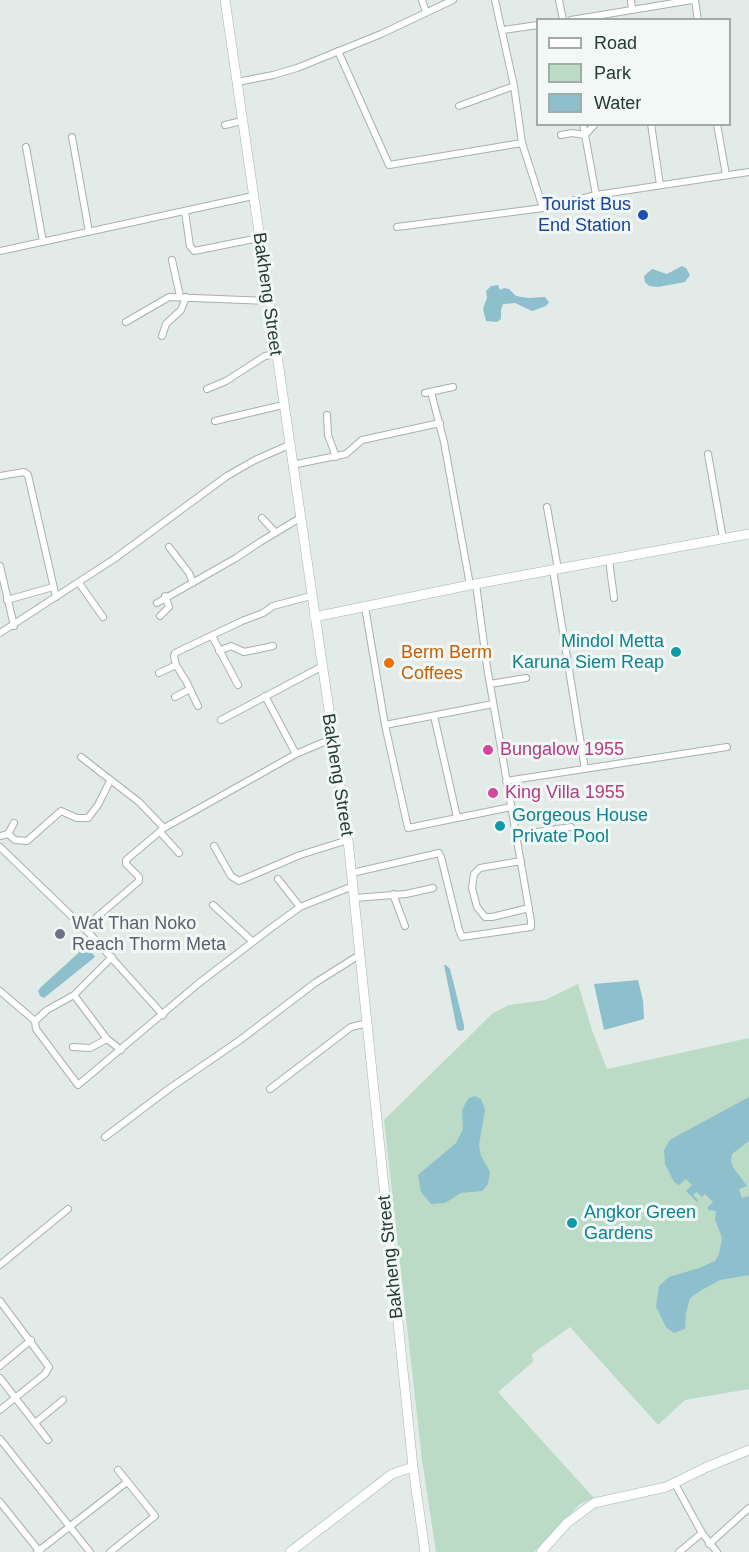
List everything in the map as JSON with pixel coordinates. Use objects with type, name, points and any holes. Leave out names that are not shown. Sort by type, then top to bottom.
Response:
[{"type":"street","name":"Bakheng Street","points":[[225,0],[331,739],[348,840],[413,1467],[425,1552]]},
{"type":"street","points":[[422,0],[426,12]]},
{"type":"street","points":[[237,82],[285,72],[381,34],[453,0]]},
{"type":"street","points":[[495,0],[514,86],[522,144],[543,208]]},
{"type":"street","points":[[558,0],[562,18]]},
{"type":"street","points":[[631,0],[632,10]]},
{"type":"street","points":[[583,18],[693,0],[698,18]]},
{"type":"street","points":[[503,30],[536,25]]},
{"type":"street","points":[[338,51],[389,165],[522,144]]},
{"type":"street","points":[[459,106],[514,86]]},
{"type":"street","points":[[225,125],[242,121]]},
{"type":"street","points":[[583,126],[596,195]]},
{"type":"street","points":[[585,135],[593,126]]},
{"type":"street","points":[[651,126],[660,185]]},
{"type":"street","points":[[717,126],[726,175]]},
{"type":"street","points":[[561,135],[572,133],[585,135]]},
{"type":"street","points":[[72,137],[89,232]]},
{"type":"street","points":[[26,147],[43,242]]},
{"type":"street","points":[[397,227],[543,208],[596,195],[749,172]]},
{"type":"street","points":[[0,251],[253,196]]},
{"type":"street","points":[[184,212],[191,248],[194,251],[259,238]]},
{"type":"street","points":[[162,336],[166,324],[181,310],[183,296],[172,260]]},
{"type":"street","points":[[126,322],[165,298],[183,296],[205,300],[268,301]]},
{"type":"street","points":[[207,389],[237,375],[266,356],[276,354]]},
{"type":"street","points":[[352,873],[440,854],[462,937],[529,928],[531,921],[529,908],[473,584],[440,423],[428,392],[453,387]]},
{"type":"street","points":[[215,421],[283,405]]},
{"type":"street","points":[[327,415],[328,435],[336,457]]},
{"type":"street","points":[[292,465],[345,454],[362,440],[440,423]]},
{"type":"street","points":[[0,633],[79,583],[226,476],[289,445]]},
{"type":"street","points":[[708,454],[723,539]]},
{"type":"street","points":[[0,476],[24,472],[28,475],[56,597]]},
{"type":"street","points":[[547,507],[585,769]]},
{"type":"street","points":[[262,518],[275,532]]},
{"type":"street","points":[[157,603],[165,596],[193,583],[300,518]]},
{"type":"street","points":[[314,617],[473,584],[749,534]]},
{"type":"street","points":[[169,547],[189,573],[193,583]]},
{"type":"street","points":[[609,560],[614,598]]},
{"type":"street","points":[[0,566],[14,626]]},
{"type":"street","points":[[79,583],[103,616]]},
{"type":"street","points":[[7,600],[53,587]]},
{"type":"street","points":[[160,616],[169,608],[165,596]]},
{"type":"street","points":[[198,706],[176,665],[175,653],[280,603],[311,596]]},
{"type":"street","points":[[365,607],[385,725],[408,828],[511,807]]},
{"type":"street","points":[[212,636],[238,685]]},
{"type":"street","points":[[219,651],[231,646],[244,652],[273,646]]},
{"type":"street","points":[[159,673],[176,665]]},
{"type":"street","points":[[221,720],[321,667]]},
{"type":"street","points":[[490,684],[526,678]]},
{"type":"street","points":[[175,698],[190,689]]},
{"type":"street","points":[[265,696],[296,754]]},
{"type":"street","points":[[385,725],[493,704]]},
{"type":"street","points":[[434,716],[457,817]]},
{"type":"street","points":[[84,928],[139,881],[139,877],[126,864],[126,860],[162,830],[296,754],[331,739]]},
{"type":"street","points":[[506,781],[727,747]]},
{"type":"street","points":[[81,757],[139,802],[179,853]]},
{"type":"street","points":[[8,834],[15,840],[27,841],[61,811],[77,818],[88,818],[98,805],[110,781]]},
{"type":"street","points":[[0,836],[8,834],[14,823]]},
{"type":"street","points":[[517,835],[571,827]]},
{"type":"street","points":[[214,846],[231,876],[239,881],[300,855],[348,840]]},
{"type":"street","points":[[0,847],[112,957],[163,1016]]},
{"type":"street","points":[[521,861],[480,868],[474,874],[472,888],[477,907],[485,917],[529,908]]},
{"type":"street","points":[[278,879],[300,907]]},
{"type":"street","points":[[0,991],[35,1021],[36,1029],[78,1085],[252,941],[300,907],[353,886]]},
{"type":"street","points":[[355,898],[433,888]]},
{"type":"street","points":[[393,894],[405,926]]},
{"type":"street","points":[[213,905],[252,941]]},
{"type":"street","points":[[105,1137],[170,1088],[240,1040],[297,995],[361,954]]},
{"type":"street","points":[[35,1021],[47,1010],[74,995],[112,957]]},
{"type":"street","points":[[74,995],[107,1039],[121,1050]]},
{"type":"street","points":[[270,1089],[351,1027],[368,1023]]},
{"type":"street","points":[[74,1047],[90,1048],[107,1039]]},
{"type":"street","points":[[0,1265],[68,1209]]},
{"type":"street","points":[[0,1301],[31,1340],[49,1369],[0,1410]]},
{"type":"street","points":[[0,1366],[31,1340]]},
{"type":"street","points":[[0,1378],[48,1440]]},
{"type":"street","points":[[35,1423],[63,1400]]},
{"type":"street","points":[[0,1439],[90,1552]]},
{"type":"street","points":[[541,1552],[567,1523],[594,1503],[675,1484],[707,1467],[749,1450]]},
{"type":"street","points":[[290,1552],[392,1474],[413,1467]]},
{"type":"street","points":[[110,1552],[155,1516],[118,1470]]},
{"type":"street","points":[[0,1502],[39,1552],[69,1525],[127,1482]]},
{"type":"street","points":[[675,1484],[702,1533],[717,1552]]},
{"type":"street","points":[[705,1552],[749,1508]]},
{"type":"street","points":[[679,1552],[702,1533]]},
{"type":"green space","name":"Angkor Green Gardens","points":[[578,984],[607,1069],[749,1038],[749,1389],[685,1400],[658,1425],[570,1327],[532,1354],[533,1362],[498,1392],[594,1498],[580,1504],[534,1552],[436,1552],[422,1460],[384,1120],[493,1013],[509,1005],[545,1000]]},
{"type":"water","points":[[682,266],[690,275],[685,282],[658,287],[649,286],[645,282],[644,276],[652,269],[667,274]]},
{"type":"water","points":[[498,285],[500,290],[509,289],[516,296],[545,297],[549,302],[546,306],[532,311],[515,303],[503,304],[501,319],[497,322],[486,321],[483,309],[487,298],[486,291],[491,286]]},
{"type":"water","points":[[85,947],[95,957],[44,998],[40,996],[38,991],[41,987]]},
{"type":"water","points":[[444,965],[450,969],[464,1030],[457,1029]]},
{"type":"water","points":[[638,980],[644,1019],[604,1030],[594,984]]},
{"type":"water","points":[[475,1096],[481,1099],[485,1110],[479,1145],[481,1156],[490,1172],[488,1184],[482,1191],[461,1193],[445,1203],[431,1204],[421,1192],[418,1175],[456,1143],[463,1129],[462,1111],[469,1098]]},
{"type":"water","points":[[749,1097],[749,1141],[732,1154],[731,1161],[747,1186],[739,1189],[742,1198],[749,1196],[749,1275],[720,1280],[690,1298],[685,1329],[674,1333],[666,1327],[656,1307],[659,1286],[669,1277],[715,1261],[722,1238],[715,1219],[716,1211],[710,1211],[707,1208],[713,1202],[705,1194],[702,1197],[697,1192],[693,1195],[698,1200],[697,1202],[686,1191],[692,1185],[686,1179],[679,1185],[674,1182],[665,1164],[664,1150],[670,1140]]},
{"type":"place","name":"Tourist Bus End Station","points":[[643,215]]},
{"type":"place","name":"Mindol Metta Karuna Siem Reap","points":[[676,652]]},
{"type":"place","name":"Berm Berm Coffees","points":[[389,663]]},
{"type":"place","name":"Bungalow 1955","points":[[488,750]]},
{"type":"place","name":"King Villa 1955","points":[[493,793]]},
{"type":"place","name":"Gorgeous House Private Pool","points":[[500,826]]},
{"type":"place","name":"Wat Than Noko Reach Thorm Meta","points":[[60,934]]},
{"type":"place","name":"Angkor Green Gardens","points":[[572,1223]]}]
